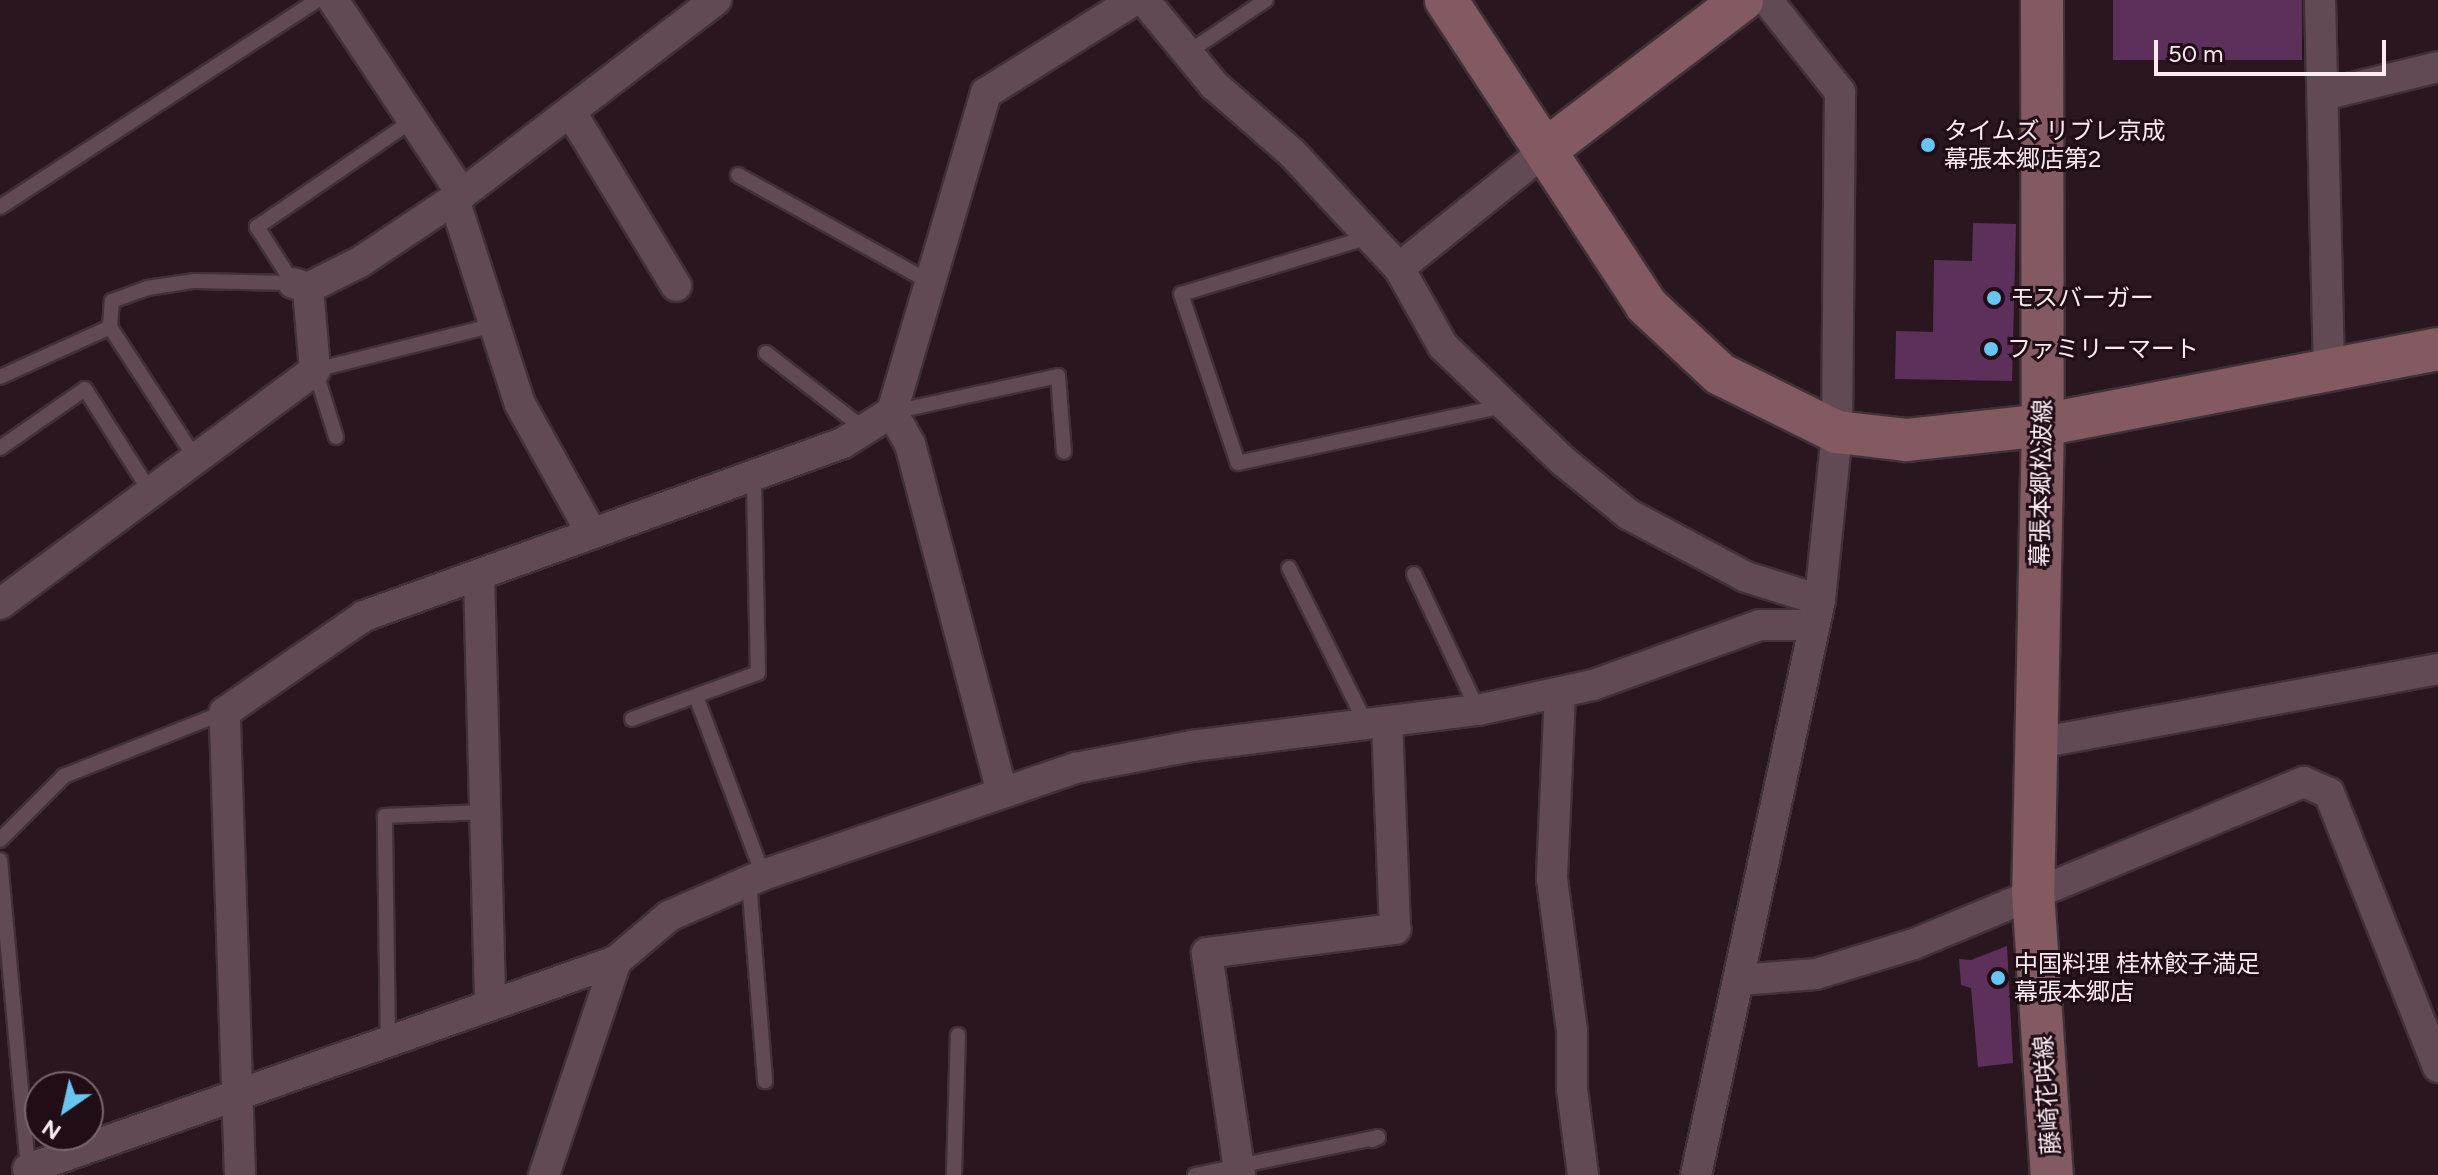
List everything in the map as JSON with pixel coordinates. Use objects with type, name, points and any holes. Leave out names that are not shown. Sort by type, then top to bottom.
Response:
[{"type":"street","points":[[333,0],[458,196],[520,404],[591,532]]},
{"type":"street","points":[[0,604],[315,370],[301,285],[360,262],[458,196],[572,114],[716,0]]},
{"type":"street","points":[[240,1175],[225,712],[364,616],[754,476],[867,431],[892,412],[934,284],[986,93],[1134,0]]},
{"type":"street","points":[[1144,0],[1186,53],[1293,154],[1399,268],[1443,346],[1506,406],[1628,514],[1816,612]]},
{"type":"street","points":[[1446,0],[1548,148],[1646,305],[1720,374],[1837,432],[1906,440],[2043,425],[2329,373],[2438,349]]},
{"type":"street","points":[[1399,268],[1548,148],[1742,0]]},
{"type":"street","points":[[1696,1175],[1816,612],[1837,432],[1840,92],[1767,0]]},
{"type":"street","name":"幕張本郷松波線","points":[[2035,905],[2033,744],[2043,425],[2042,0]]},
{"type":"street","points":[[2320,0],[2329,373]]},
{"type":"street","points":[[2323,95],[2438,67]]},
{"type":"street","points":[[572,114],[676,286]]},
{"type":"street","points":[[892,412],[910,444],[1002,793]]},
{"type":"street","points":[[479,576],[490,1005]]},
{"type":"street","points":[[23,1173],[616,961],[669,916],[756,878],[1075,768],[1376,722],[1478,710],[1560,693],[1760,625],[1816,612]]},
{"type":"street","points":[[2033,744],[2438,669]]},
{"type":"street","points":[[1560,693],[1552,879],[1572,1031],[1572,1089],[1583,1175]]},
{"type":"street","points":[[1240,1170],[1207,953],[1395,929],[1376,722]]},
{"type":"street","points":[[1740,980],[1830,969],[2035,905],[2304,782],[2329,793],[2438,1067]]},
{"type":"street","name":"藤崎花咲線","points":[[2035,905],[2052,1175]]},
{"type":"street","points":[[544,1175],[616,961]]},
{"type":"lane","points":[[0,207],[317,0]]},
{"type":"lane","points":[[1186,53],[1266,0]]},
{"type":"lane","points":[[301,285],[257,227],[412,121]]},
{"type":"lane","points":[[738,175],[934,284]]},
{"type":"lane","points":[[1369,237],[1181,294],[1238,463],[1506,406]]},
{"type":"lane","points":[[196,459],[110,327],[112,301],[147,288],[194,281],[301,285]]},
{"type":"lane","points":[[336,437],[315,370],[494,325]]},
{"type":"lane","points":[[0,377],[110,327]]},
{"type":"lane","points":[[766,353],[867,431]]},
{"type":"lane","points":[[892,412],[1058,376],[1064,452]]},
{"type":"lane","points":[[0,448],[85,389],[151,493]]},
{"type":"lane","points":[[632,719],[697,699],[758,673],[754,476]]},
{"type":"lane","points":[[1289,568],[1376,722]]},
{"type":"lane","points":[[1414,574],[1478,710]]},
{"type":"lane","points":[[697,699],[756,878],[765,1081]]},
{"type":"lane","points":[[0,840],[64,776],[225,712]]},
{"type":"lane","points":[[388,1042],[385,816],[484,812]]},
{"type":"lane","points":[[0,860],[23,1173]]},
{"type":"lane","points":[[954,1175],[958,1035]]},
{"type":"lane","points":[[1195,1175],[1240,1170],[1378,1137],[1372,1140]]},
{"type":"building","points":[[2113,0],[2302,0],[2302,60],[2113,60]]},
{"type":"building","points":[[1973,223],[2016,224],[2012,381],[1895,379],[1896,331],[1933,332],[1934,260],[1972,261]]},
{"type":"building","points":[[2007,946],[2013,1063],[1978,1067],[1971,988],[1961,985],[1959,959],[1971,960]]},
{"type":"place","name":"タイムズ リブレ京成 幕張本郷店第2","points":[[1928,145]]},
{"type":"place","name":"モスバーガー","points":[[1994,298]]},
{"type":"place","name":"ファミリーマート","points":[[1991,349]]},
{"type":"place","name":"中国料理 桂林餃子満足 幕張本郷店","points":[[1998,978]]}]
